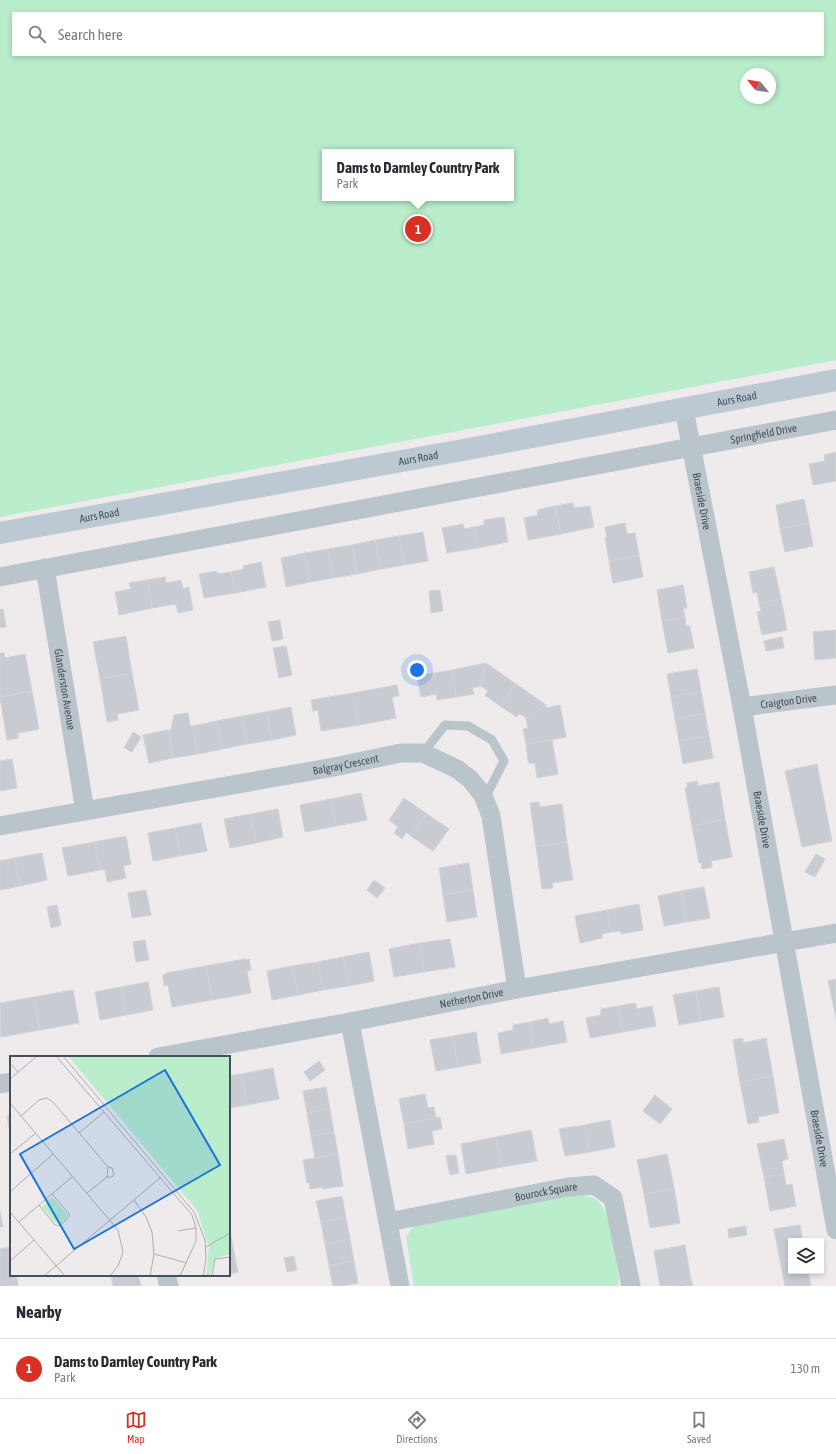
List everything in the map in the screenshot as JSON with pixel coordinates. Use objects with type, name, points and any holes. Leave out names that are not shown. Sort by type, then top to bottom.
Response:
[{"type":"street","name":"Aurs Road","points":[[0,533],[836,380]]},
{"type":"street","name":"Braeside Drive","points":[[684,409],[742,707],[836,1230]]},
{"type":"street","name":"Springfield Drive","points":[[692,448],[836,420]]},
{"type":"street","points":[[0,577],[692,448]]},
{"type":"street","name":"Glanderston Avenue","points":[[45,568],[85,811]]},
{"type":"street","name":"Craigton Drive","points":[[742,707],[836,695]]},
{"type":"street","name":"Balgray Crescent","points":[[0,826],[334,767],[401,753],[423,753],[457,769],[470,779],[483,795],[490,816],[517,989]]},
{"type":"street","name":"Netherton Drive","points":[[163,1056],[350,1022],[517,989],[836,933]]},
{"type":"street","points":[[350,1022],[400,1286]]},
{"type":"street","points":[[0,1084],[10,1082]]},
{"type":"street","name":"Bourock Square","points":[[388,1222],[568,1187],[594,1185],[613,1198],[631,1286]]},
{"type":"street","points":[[166,1276],[168,1286]]},
{"type":"lane","points":[[423,753],[445,725],[468,726],[492,740],[504,761],[484,799]]},
{"type":"green space","points":[[0,0],[836,0],[836,360],[0,517]]},
{"type":"green space","points":[[577,1195],[588,1196],[596,1199],[603,1207],[607,1216],[613,1238],[619,1280],[617,1286],[414,1286],[406,1237],[415,1224]]},
{"type":"building","points":[[836,452],[836,481],[813,485],[809,464],[825,461],[824,455]]},
{"type":"building","points":[[804,499],[809,523],[780,529],[776,505]]},
{"type":"building","points":[[573,503],[574,508],[590,506],[594,527],[561,534],[555,506]]},
{"type":"building","points":[[555,506],[561,534],[528,540],[524,518],[538,515],[537,510]]},
{"type":"building","points":[[504,517],[508,542],[477,548],[474,527],[484,525],[484,520]]},
{"type":"building","points":[[625,523],[627,534],[635,533],[639,555],[609,561],[605,538],[607,538],[605,527]]},
{"type":"building","points":[[809,523],[813,546],[785,552],[780,529]]},
{"type":"building","points":[[463,524],[464,529],[474,527],[477,548],[447,553],[442,528]]},
{"type":"building","points":[[423,532],[428,561],[404,565],[399,536]]},
{"type":"building","points":[[399,536],[404,565],[381,569],[375,540]]},
{"type":"building","points":[[375,540],[381,569],[357,574],[352,545]]},
{"type":"building","points":[[352,545],[357,574],[333,578],[328,549]]},
{"type":"building","points":[[328,549],[333,578],[310,582],[305,553]]},
{"type":"building","points":[[305,553],[310,582],[286,587],[281,558]]},
{"type":"building","points":[[639,555],[643,577],[613,583],[609,561]]},
{"type":"building","points":[[261,562],[266,587],[235,593],[231,572],[244,569],[243,566]]},
{"type":"building","points":[[774,567],[781,599],[759,603],[757,592],[753,593],[749,572]]},
{"type":"building","points":[[217,571],[217,574],[231,572],[235,593],[204,598],[199,574]]},
{"type":"building","points":[[165,577],[166,583],[181,580],[183,589],[189,587],[193,610],[178,613],[176,604],[152,608],[147,580]]},
{"type":"building","points":[[147,580],[152,608],[119,615],[115,592],[131,589],[129,583]]},
{"type":"building","points":[[683,585],[687,608],[683,608],[685,617],[662,621],[657,590]]},
{"type":"building","points":[[440,590],[443,611],[431,613],[429,591]]},
{"type":"building","points":[[781,599],[787,630],[762,635],[757,612],[761,611],[759,603]]},
{"type":"building","points":[[3,609],[6,627],[0,628],[0,610]]},
{"type":"building","points":[[685,617],[686,626],[690,626],[694,648],[668,653],[662,621]]},
{"type":"building","points":[[280,620],[283,639],[272,641],[268,622]]},
{"type":"building","points":[[836,630],[836,658],[815,660],[813,632]]},
{"type":"building","points":[[126,636],[132,673],[100,679],[93,642]]},
{"type":"building","points":[[782,637],[784,648],[766,651],[764,641]]},
{"type":"building","points":[[286,646],[292,675],[279,678],[273,648]]},
{"type":"building","points":[[0,653],[4,653],[5,658],[25,654],[32,691],[0,697]]},
{"type":"building","points":[[486,663],[481,686],[472,688],[474,694],[456,697],[452,670]]},
{"type":"building","points":[[486,663],[516,684],[500,706],[485,695],[488,691],[481,686]]},
{"type":"building","points":[[697,669],[701,691],[671,697],[667,674]]},
{"type":"building","points":[[452,670],[456,697],[437,700],[436,694],[421,697],[417,676]]},
{"type":"building","points":[[132,673],[139,710],[117,714],[118,720],[107,722],[100,679]]},
{"type":"building","points":[[516,684],[546,705],[526,718],[519,713],[517,717],[500,706]]},
{"type":"building","points":[[397,685],[399,696],[392,697],[396,718],[359,725],[353,693]]},
{"type":"building","points":[[32,691],[39,729],[18,733],[18,738],[7,740],[0,697]]},
{"type":"building","points":[[701,691],[705,713],[675,719],[671,697]]},
{"type":"building","points":[[353,693],[359,725],[321,731],[318,710],[313,711],[311,700]]},
{"type":"building","points":[[546,705],[546,708],[560,705],[566,737],[526,744],[523,729],[528,728],[526,718]]},
{"type":"building","points":[[291,707],[296,735],[272,740],[266,712]]},
{"type":"building","points":[[266,712],[272,740],[247,744],[242,716]]},
{"type":"building","points":[[188,713],[190,726],[193,726],[198,754],[173,758],[168,730],[171,730],[174,715]]},
{"type":"building","points":[[705,713],[709,736],[679,741],[675,719]]},
{"type":"building","points":[[242,716],[247,744],[222,749],[217,721]]},
{"type":"building","points":[[217,721],[222,749],[198,754],[193,726]]},
{"type":"building","points":[[168,730],[173,758],[149,763],[143,735]]},
{"type":"building","points":[[133,732],[141,737],[132,752],[124,748]]},
{"type":"building","points":[[709,736],[713,758],[683,764],[679,741]]},
{"type":"building","points":[[552,740],[558,774],[537,778],[535,763],[530,764],[528,761],[526,744]]},
{"type":"building","points":[[12,759],[17,788],[0,791],[0,761]]},
{"type":"building","points":[[817,764],[832,841],[802,847],[785,771]]},
{"type":"building","points":[[697,781],[698,786],[719,782],[725,819],[692,826],[685,788],[687,788],[687,783]]},
{"type":"building","points":[[361,793],[367,820],[336,826],[331,799]]},
{"type":"building","points":[[404,798],[427,814],[411,836],[406,832],[402,839],[394,833],[398,827],[389,820]]},
{"type":"building","points":[[331,799],[336,826],[305,832],[300,805]]},
{"type":"building","points":[[539,802],[540,807],[562,804],[567,842],[536,846],[530,803]]},
{"type":"building","points":[[278,809],[283,837],[256,843],[251,814]]},
{"type":"building","points":[[251,814],[256,843],[230,848],[224,819]]},
{"type":"building","points":[[427,814],[449,829],[433,851],[411,836]]},
{"type":"building","points":[[725,819],[732,857],[711,861],[712,867],[702,869],[701,863],[699,863],[692,826]]},
{"type":"building","points":[[201,823],[207,851],[180,856],[175,828]]},
{"type":"building","points":[[175,828],[180,856],[153,861],[148,833]]},
{"type":"building","points":[[126,836],[131,864],[123,866],[126,878],[107,882],[105,869],[100,870],[94,842]]},
{"type":"building","points":[[94,842],[100,870],[68,876],[62,848]]},
{"type":"building","points":[[567,842],[573,880],[552,883],[553,888],[542,889],[536,846]]},
{"type":"building","points":[[42,853],[47,880],[20,886],[14,858]]},
{"type":"building","points":[[816,854],[825,859],[815,877],[805,872]]},
{"type":"building","points":[[14,858],[20,886],[0,890],[0,861]]},
{"type":"building","points":[[469,863],[473,890],[443,895],[439,868]]},
{"type":"building","points":[[374,880],[385,888],[377,898],[367,890]]},
{"type":"building","points":[[704,887],[710,918],[686,922],[681,891]]},
{"type":"building","points":[[146,890],[151,915],[132,918],[128,893]]},
{"type":"building","points":[[473,890],[477,917],[447,922],[443,895]]},
{"type":"building","points":[[681,891],[686,922],[664,926],[658,896]]},
{"type":"building","points":[[639,904],[643,930],[621,934],[620,931],[611,932],[607,910]]},
{"type":"building","points":[[57,905],[61,925],[51,928],[47,907]]},
{"type":"building","points":[[607,910],[611,932],[602,934],[602,938],[580,943],[575,916]]},
{"type":"building","points":[[450,939],[455,967],[424,972],[420,943]]},
{"type":"building","points":[[145,940],[149,960],[136,962],[133,942]]},
{"type":"building","points":[[420,943],[424,972],[394,977],[389,949]]},
{"type":"building","points":[[369,952],[374,981],[349,986],[343,957]]},
{"type":"building","points":[[343,957],[349,986],[323,990],[318,962]]},
{"type":"building","points":[[249,959],[251,970],[247,971],[251,993],[212,1000],[206,966]]},
{"type":"building","points":[[318,962],[323,990],[298,995],[292,966]]},
{"type":"building","points":[[206,966],[212,1000],[172,1007],[168,985],[164,986],[163,975],[166,973]]},
{"type":"building","points":[[292,966],[298,995],[272,1000],[267,971]]},
{"type":"building","points":[[836,979],[836,1018],[828,981]]},
{"type":"building","points":[[148,982],[153,1010],[126,1015],[121,987]]},
{"type":"building","points":[[121,987],[126,1015],[100,1020],[95,992]]},
{"type":"building","points":[[719,987],[724,1017],[701,1021],[696,991]]},
{"type":"building","points":[[73,990],[79,1023],[40,1030],[34,997]]},
{"type":"building","points":[[696,991],[701,1021],[679,1025],[673,995]]},
{"type":"building","points":[[34,997],[40,1030],[1,1037],[0,1003]]},
{"type":"building","points":[[635,1003],[637,1009],[652,1006],[656,1026],[623,1032],[618,1006]]},
{"type":"building","points":[[618,1006],[623,1032],[590,1038],[586,1018],[601,1015],[601,1009]]},
{"type":"building","points":[[548,1018],[549,1024],[563,1021],[567,1042],[534,1048],[530,1022]]},
{"type":"building","points":[[530,1022],[534,1048],[501,1054],[498,1033],[513,1030],[513,1025]]},
{"type":"building","points":[[476,1032],[481,1063],[458,1067],[453,1036]]},
{"type":"building","points":[[453,1036],[458,1067],[436,1071],[430,1040]]},
{"type":"building","points":[[743,1038],[743,1043],[766,1038],[773,1076],[740,1082],[733,1040]]},
{"type":"building","points":[[319,1061],[325,1070],[310,1081],[304,1072]]},
{"type":"building","points":[[273,1068],[279,1099],[247,1105],[241,1074]]},
{"type":"building","points":[[241,1074],[247,1105],[230,1108],[230,1076]]},
{"type":"building","points":[[773,1076],[779,1113],[758,1117],[759,1122],[748,1124],[740,1082]]},
{"type":"building","points":[[326,1087],[330,1109],[307,1113],[303,1091]]},
{"type":"building","points":[[425,1094],[428,1108],[434,1107],[436,1118],[404,1124],[399,1099]]},
{"type":"building","points":[[655,1095],[672,1109],[660,1124],[643,1111]]},
{"type":"building","points":[[330,1109],[334,1132],[311,1136],[307,1113]]},
{"type":"building","points":[[10,1115],[10,1132],[7,1116]]},
{"type":"building","points":[[440,1117],[442,1129],[432,1131],[434,1144],[408,1149],[404,1124]]},
{"type":"building","points":[[610,1120],[615,1147],[590,1152],[585,1125]]},
{"type":"building","points":[[585,1125],[590,1152],[565,1156],[559,1129]]},
{"type":"building","points":[[531,1130],[537,1161],[502,1167],[496,1137]]},
{"type":"building","points":[[334,1132],[338,1154],[315,1158],[311,1136]]},
{"type":"building","points":[[496,1137],[502,1167],[466,1174],[461,1144]]},
{"type":"building","points":[[784,1139],[788,1159],[782,1161],[784,1174],[764,1177],[757,1144]]},
{"type":"building","points":[[338,1154],[343,1186],[310,1189],[309,1182],[307,1183],[303,1160]]},
{"type":"building","points":[[667,1154],[674,1188],[644,1194],[637,1160]]},
{"type":"building","points":[[456,1155],[459,1173],[450,1175],[446,1156]]},
{"type":"building","points":[[784,1174],[786,1185],[792,1184],[796,1206],[770,1211],[764,1177]]},
{"type":"building","points":[[674,1188],[680,1223],[650,1228],[644,1194]]},
{"type":"building","points":[[342,1196],[346,1218],[321,1222],[316,1201]]},
{"type":"building","points":[[0,1211],[3,1227],[0,1227]]},
{"type":"building","points":[[346,1218],[350,1239],[325,1244],[321,1222]]},
{"type":"building","points":[[800,1225],[802,1238],[788,1238],[788,1260],[780,1261],[774,1229]]},
{"type":"building","points":[[746,1226],[747,1235],[729,1238],[728,1229]]},
{"type":"building","points":[[230,1232],[234,1252],[230,1253]]},
{"type":"building","points":[[350,1239],[354,1261],[329,1266],[325,1244]]},
{"type":"building","points":[[685,1245],[691,1280],[660,1286],[654,1251]]},
{"type":"building","points":[[10,1247],[10,1276],[16,1276],[17,1279],[0,1282],[0,1249]]},
{"type":"building","points":[[234,1252],[238,1272],[230,1274],[230,1253]]},
{"type":"building","points":[[294,1256],[297,1270],[287,1272],[284,1258]]},
{"type":"building","points":[[788,1260],[788,1274],[809,1274],[811,1286],[785,1286],[780,1261]]},
{"type":"building","points":[[354,1261],[358,1283],[344,1286],[333,1286],[329,1266]]},
{"type":"building","points":[[111,1276],[138,1276],[141,1286],[113,1286]]},
{"type":"building","points":[[17,1279],[18,1286],[0,1286],[0,1282]]},
{"type":"building","points":[[691,1280],[693,1286],[660,1286]]},
{"type":"place","name":"Dams to Darnley Country Park","points":[[418,229]]}]
